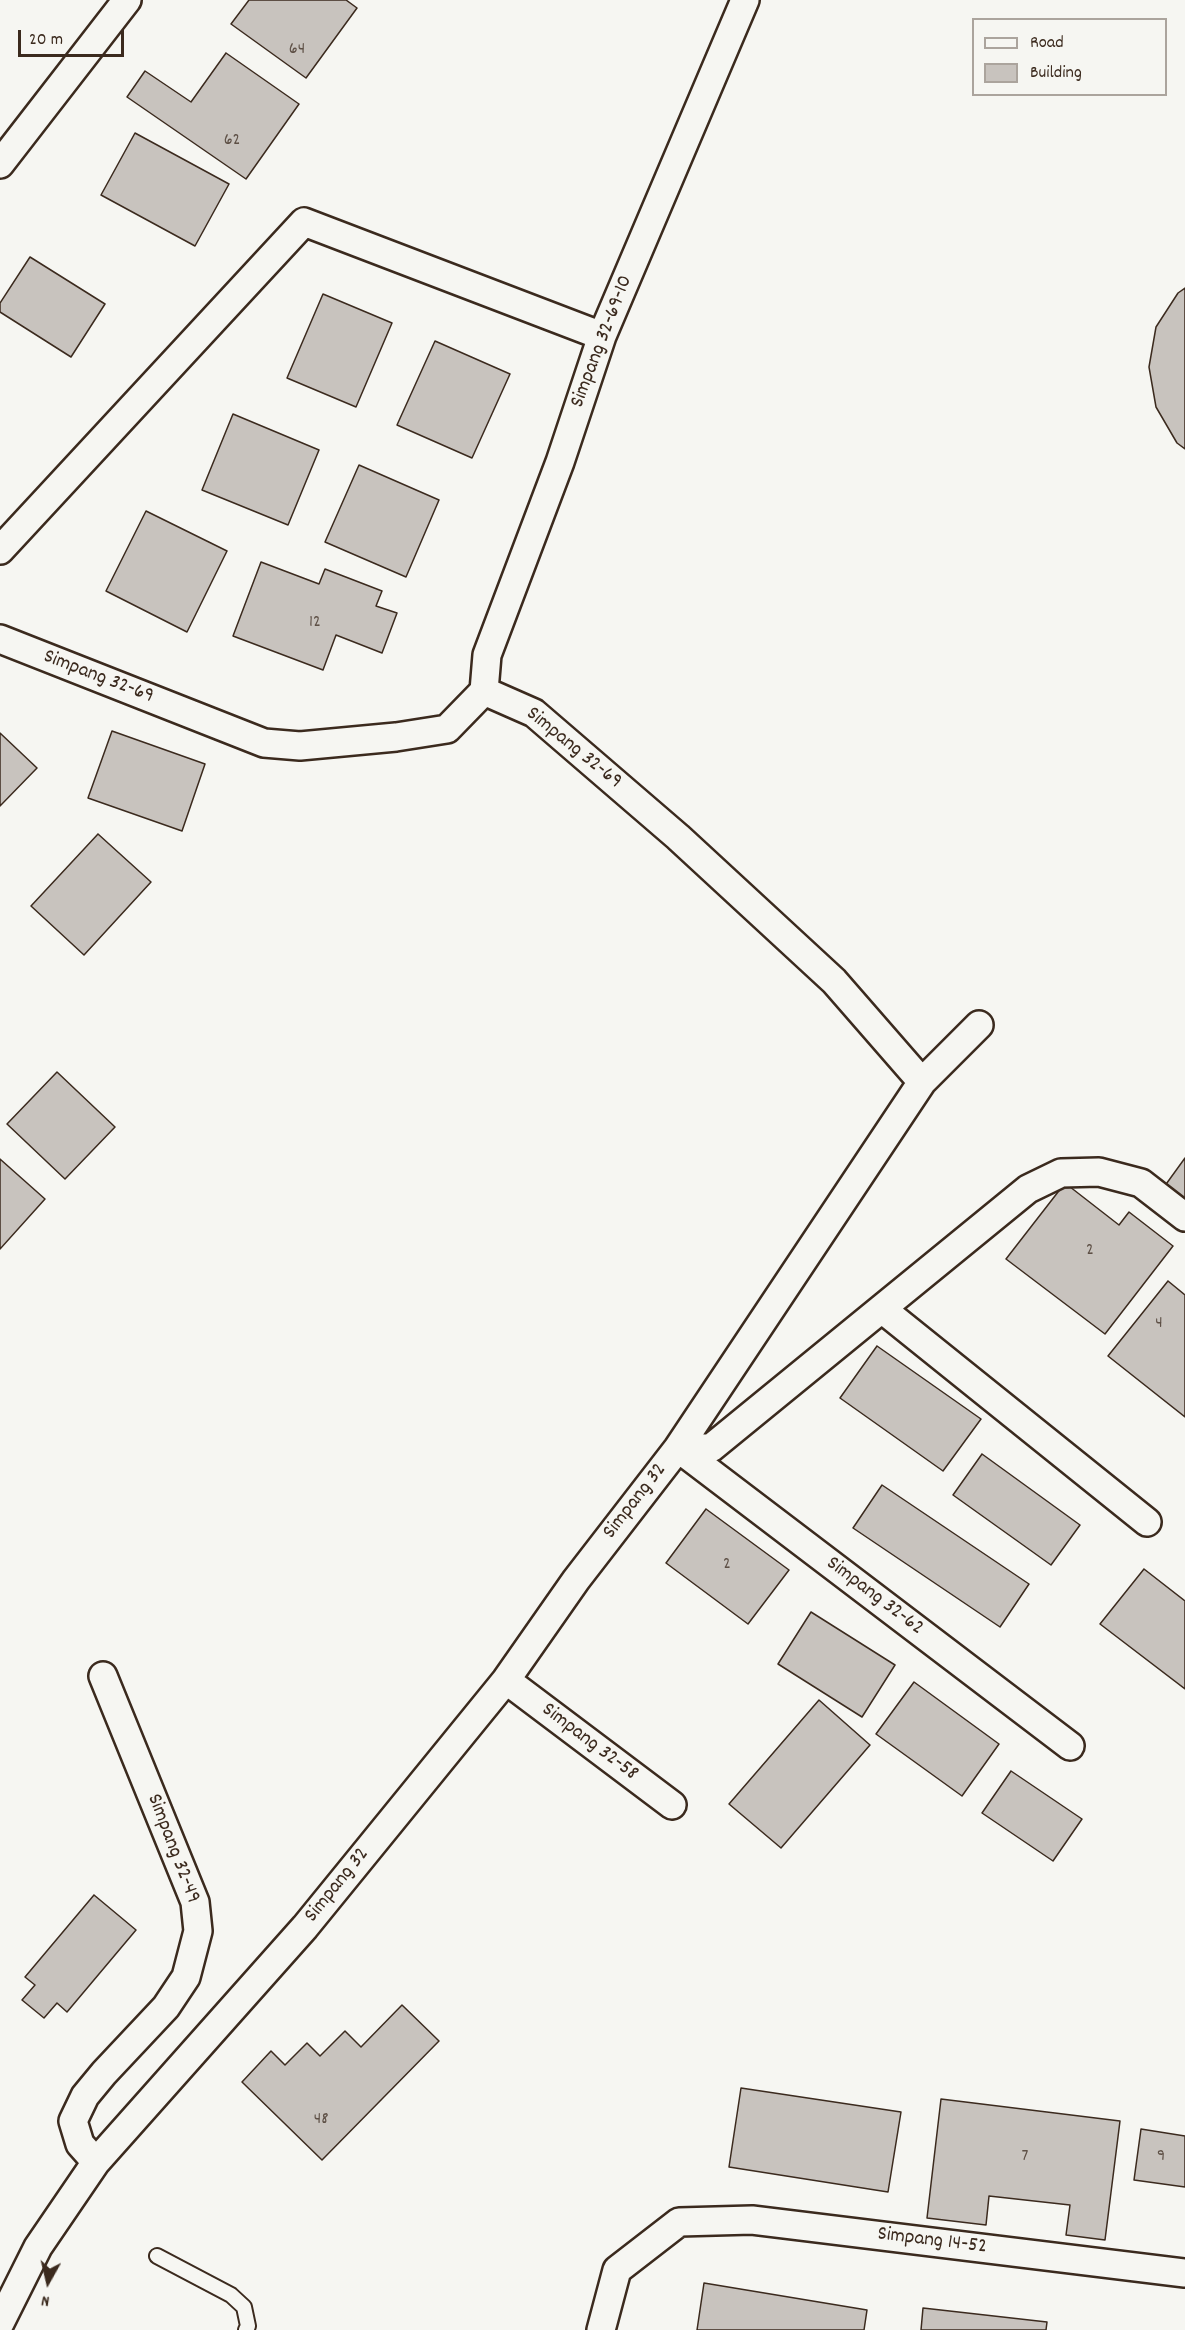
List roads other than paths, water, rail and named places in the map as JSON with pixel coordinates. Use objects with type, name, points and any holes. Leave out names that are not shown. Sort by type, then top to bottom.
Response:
[{"type":"street","points":[[0,165],[127,0]]},
{"type":"street","name":"Simpang 32-69-10","points":[[484,691],[487,656],[560,462],[602,336],[745,0]]},
{"type":"street","points":[[0,550],[304,222],[602,336]]},
{"type":"street","name":"Simpang 32-69","points":[[0,639],[273,744],[300,746],[396,737],[447,729],[484,691],[534,713],[678,837],[834,981],[922,1082]]},
{"type":"street","name":"Simpang 32","points":[[0,2323],[38,2247],[96,2162],[305,1927],[506,1680],[576,1580],[678,1448],[922,1082],[979,1025]]},
{"type":"street","name":"Simpang 32","points":[[678,1448],[711,1448],[1028,1190],[1060,1173],[1099,1172],[1141,1183],[1185,1217]]},
{"type":"street","points":[[882,1309],[1147,1522]]},
{"type":"street","name":"Simpang 32-62","points":[[678,1448],[1070,1746]]},
{"type":"street","name":"Simpang 32-49","points":[[96,2162],[80,2144],[73,2121],[85,2097],[104,2073],[166,2007],[186,1977],[198,1931],[195,1902],[103,1676]]},
{"type":"street","name":"Simpang 32-58","points":[[506,1680],[672,1806]]},
{"type":"street","name":"Simpang 14-52","points":[[601,2330],[617,2270],[680,2222],[752,2220],[1185,2273]]},
{"type":"lane","points":[[157,2256],[231,2295],[244,2307],[248,2326],[246,2330]]}]
